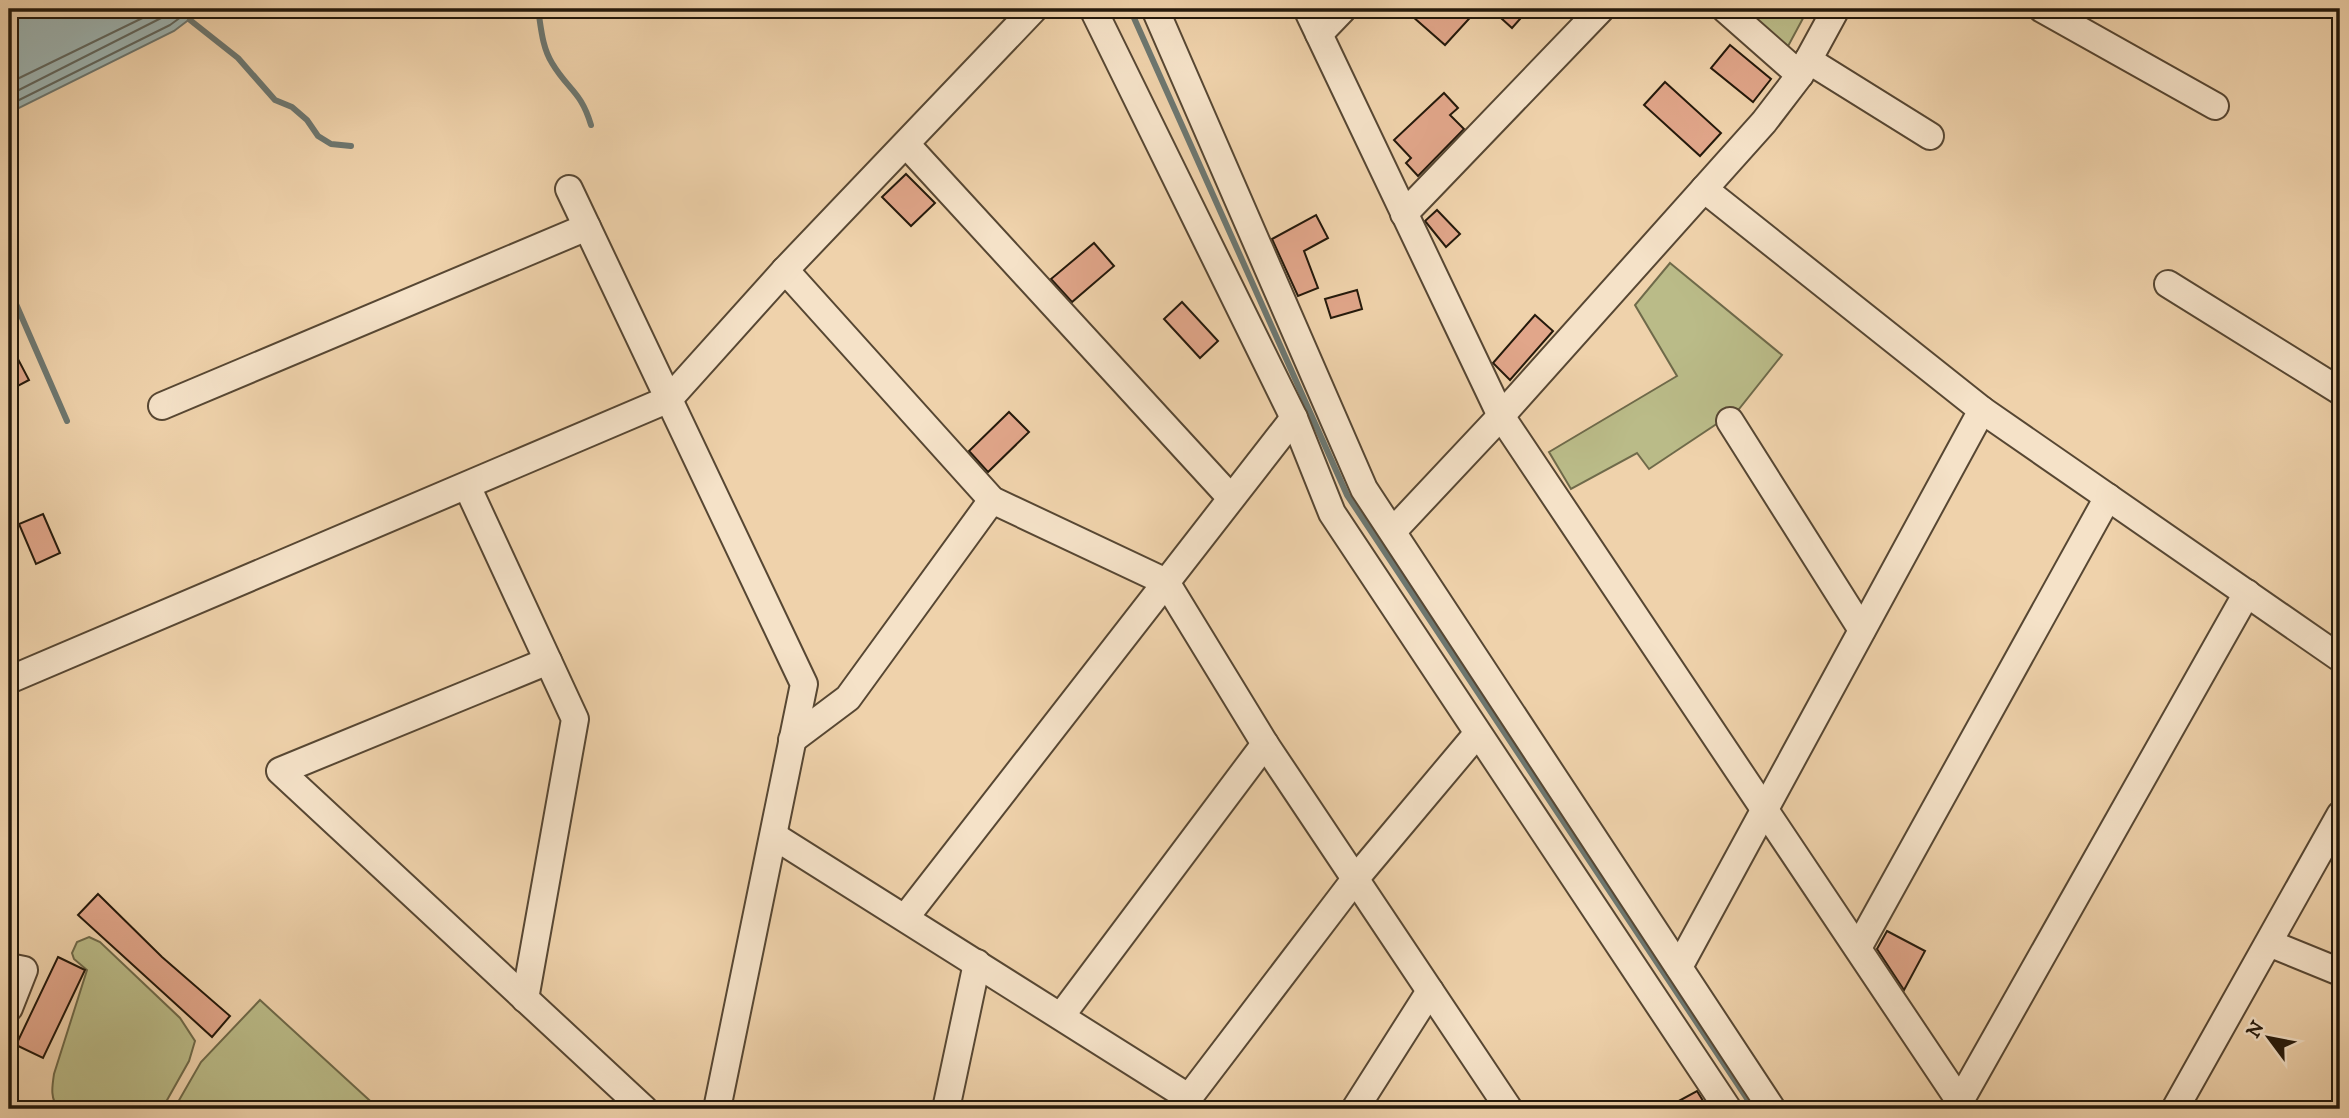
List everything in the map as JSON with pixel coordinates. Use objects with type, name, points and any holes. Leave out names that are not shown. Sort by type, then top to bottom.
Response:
[{"type":"street","points":[[9,680],[669,400],[785,271],[1034,9]]},
{"type":"street","points":[[1093,9],[1294,418],[1332,513],[1476,734],[1728,1109]]},
{"type":"street","points":[[1155,9],[1364,489],[1772,1109]]},
{"type":"street","points":[[1307,9],[1501,416],[1962,1105],[2247,593]]},
{"type":"street","points":[[1319,34],[1343,9]]},
{"type":"street","points":[[1404,214],[1601,9]]},
{"type":"street","points":[[1725,9],[1804,68],[1930,136]]},
{"type":"street","points":[[1393,531],[1501,416],[1764,122],[1804,68],[1836,9]]},
{"type":"street","points":[[2042,9],[2071,15],[2215,106]]},
{"type":"street","points":[[906,144],[1231,498]]},
{"type":"street","points":[[569,189],[804,684],[717,1109]]},
{"type":"street","points":[[1704,189],[1982,410],[2340,658]]},
{"type":"street","points":[[162,406],[587,227]]},
{"type":"street","points":[[785,271],[992,500],[1166,582],[1265,744],[1509,1109]]},
{"type":"street","points":[[2168,284],[2340,391]]},
{"type":"street","points":[[1679,967],[1982,410]]},
{"type":"street","points":[[905,918],[1294,418]]},
{"type":"street","points":[[1730,421],[1862,630]]},
{"type":"street","points":[[467,486],[575,719],[525,999]]},
{"type":"street","points":[[1858,948],[2108,497]]},
{"type":"street","points":[[792,740],[848,698],[992,500]]},
{"type":"street","points":[[548,660],[280,771],[644,1109]]},
{"type":"street","points":[[774,836],[1061,1016],[1184,1103],[1356,878],[1476,734]]},
{"type":"street","points":[[1061,1016],[1265,744]]},
{"type":"street","points":[[2175,1109],[2340,815]]},
{"type":"street","points":[[2269,943],[2340,972]]},
{"type":"street","points":[[946,1109],[977,963]]},
{"type":"street","points":[[9,967],[24,970],[9,1008]]},
{"type":"street","points":[[1355,1109],[1430,991]]},
{"type":"green space","points":[[1742,9],[1808,9],[1786,50]]},
{"type":"green space","points":[[1670,263],[1782,355],[1739,409],[1649,469],[1637,453],[1571,489],[1549,452],[1677,376],[1635,305]]},
{"type":"green space","points":[[89,937],[100,942],[180,1018],[195,1041],[189,1061],[162,1109],[59,1109],[54,1101],[54,1074],[87,970],[74,959],[72,953],[77,942]]},
{"type":"green space","points":[[260,1000],[379,1109],[174,1109],[201,1062]]},
{"type":"water","points":[[9,9],[203,9],[174,31],[9,113]]},
{"type":"building","points":[[1404,9],[1478,9],[1445,45]]},
{"type":"building","points":[[1491,9],[1529,9],[1512,28]]},
{"type":"building","points":[[1730,45],[1771,79],[1753,102],[1711,68]]},
{"type":"building","points":[[1665,82],[1721,133],[1700,156],[1644,105]]},
{"type":"building","points":[[1444,93],[1458,108],[1450,115],[1464,129],[1418,176],[1406,163],[1411,158],[1394,140]]},
{"type":"building","points":[[906,174],[935,203],[911,226],[882,197]]},
{"type":"building","points":[[1437,210],[1460,234],[1446,247],[1425,221]]},
{"type":"building","points":[[1316,215],[1328,238],[1304,251],[1318,288],[1298,296],[1272,239]]},
{"type":"building","points":[[1094,243],[1114,266],[1072,302],[1051,279]]},
{"type":"building","points":[[1357,290],[1362,309],[1331,318],[1325,299]]},
{"type":"building","points":[[1182,302],[1218,341],[1200,358],[1164,319]]},
{"type":"building","points":[[1535,315],[1553,331],[1510,380],[1493,363]]},
{"type":"building","points":[[9,342],[29,380],[14,388],[9,378]]},
{"type":"building","points":[[1009,412],[1029,432],[988,472],[969,451]]},
{"type":"building","points":[[43,514],[60,553],[36,564],[19,524]]},
{"type":"building","points":[[98,894],[162,957],[230,1016],[212,1037],[78,915]]},
{"type":"building","points":[[1887,931],[1925,951],[1904,990],[1877,949]]},
{"type":"building","points":[[58,957],[85,970],[43,1058],[16,1045]]},
{"type":"building","points":[[1697,1091],[1708,1109],[1664,1109]]},
{"type":"waterway","points":[[538,9],[542,37],[549,57],[583,105],[591,125]]},
{"type":"waterway","points":[[1130,9],[1347,495],[1754,1109]]},
{"type":"waterway","points":[[190,20],[238,58],[275,100],[292,107],[307,120],[318,136],[331,144],[351,146]]},
{"type":"waterway","points":[[9,288],[67,421]]}]
